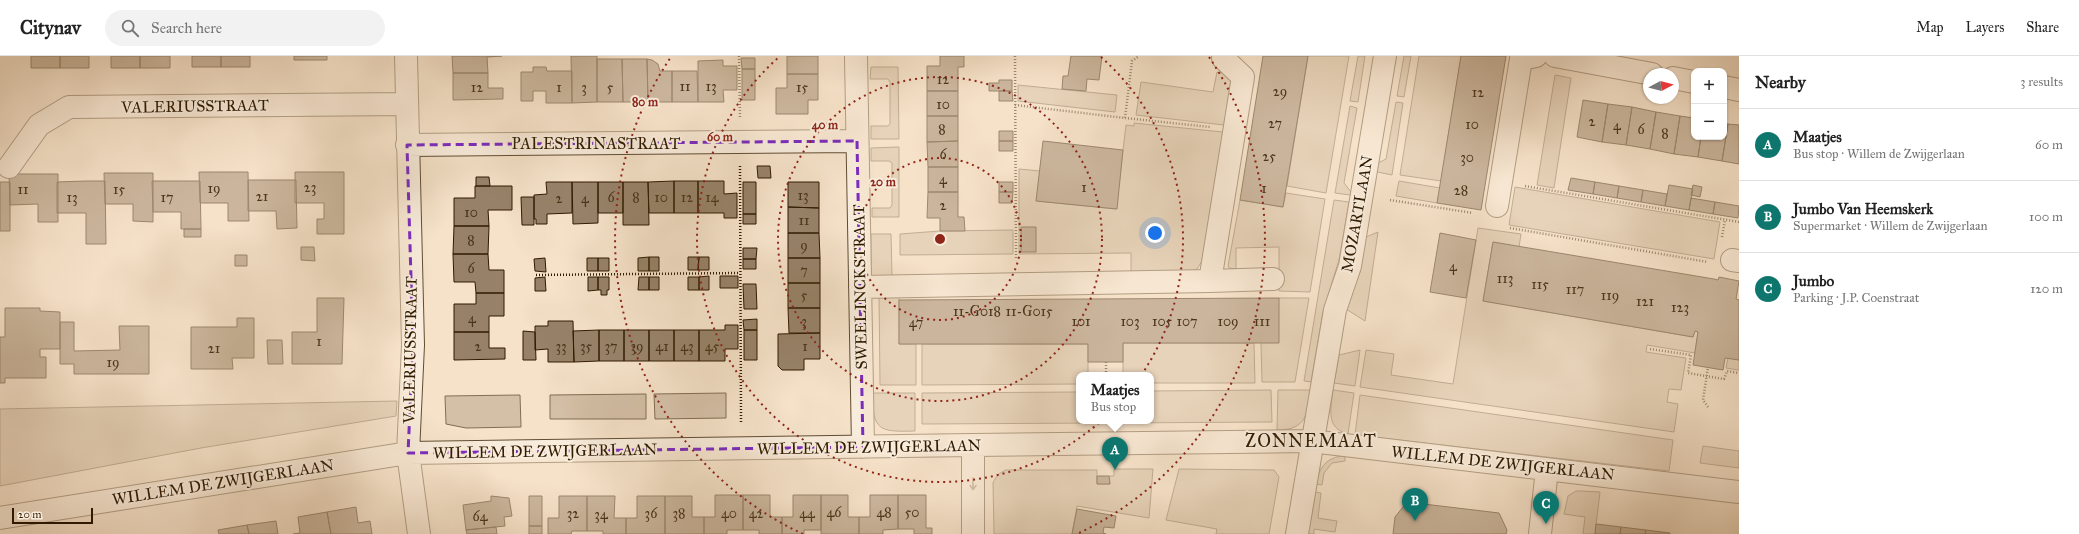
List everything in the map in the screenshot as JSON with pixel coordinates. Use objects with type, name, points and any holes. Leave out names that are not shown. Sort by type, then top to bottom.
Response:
[{"type":"street","name":"VALERIUSSTRAAT","points":[[406,56],[413,345],[408,454],[419,534]]},
{"type":"street","name":"SWEELINCKSTRAAT","points":[[856,56],[863,447]]},
{"type":"street","name":"MOZARTLAAN","points":[[1297,534],[1311,441],[1334,310],[1350,266],[1384,56]]},
{"type":"street","points":[[1497,206],[1521,59],[1536,56]]},
{"type":"street","points":[[1555,56],[1643,72]]},
{"type":"street","points":[[1210,281],[1243,77],[1217,57]]},
{"type":"street","points":[[1679,79],[1691,81]]},
{"type":"street","points":[[1727,88],[1739,90]]},
{"type":"street","name":"VALERIUSSTRAAT","points":[[9,167],[39,125],[69,107],[407,104]]},
{"type":"street","name":"PALESTRINASTRAAT","points":[[407,145],[857,141]]},
{"type":"street","points":[[860,287],[1273,279]]},
{"type":"street","name":"WILLEM DE ZWIJGERLAAN","points":[[0,518],[408,454],[973,445],[1311,441],[1739,492]]},
{"type":"street","points":[[973,445],[973,534]]},
{"type":"street","points":[[1540,534],[1547,469]]},
{"type":"path","points":[[740,56],[741,449]]},
{"type":"path","points":[[1015,56],[1017,285]]},
{"type":"path","points":[[1125,118],[1132,61],[1139,56]]},
{"type":"path","points":[[1016,105],[1234,130]]},
{"type":"path","points":[[1501,182],[1739,222]]},
{"type":"path","points":[[1390,200],[1476,214]]},
{"type":"path","points":[[1509,228],[1712,263],[1736,260]]},
{"type":"path","points":[[536,275],[740,273]]},
{"type":"path","points":[[1650,349],[1691,355],[1688,373],[1724,379],[1727,371],[1739,373]]},
{"type":"path","points":[[1106,362],[1106,372]]},
{"type":"path","points":[[1708,367],[1703,400],[1708,407]]},
{"type":"highlighted area","points":[[857,141],[863,447],[408,453],[413,345],[407,145]]},
{"type":"shaded area","points":[[1308,56],[1349,56],[1326,193],[1287,186]]},
{"type":"shaded area","points":[[1358,56],[1365,56],[1358,102],[1350,101]]},
{"type":"shaded area","points":[[1404,56],[1411,56],[1404,97],[1397,96]]},
{"type":"shaded area","points":[[1419,56],[1461,56],[1441,181],[1400,175]]},
{"type":"shaded area","points":[[871,67],[898,67],[899,139],[871,139],[871,126],[888,126],[890,124],[890,82],[888,79],[870,79]]},
{"type":"shaded area","points":[[1217,72],[1232,75],[1224,125],[1136,115],[1141,82],[1213,92]]},
{"type":"shaded area","points":[[1555,75],[1571,78],[1554,188],[1537,185]]},
{"type":"shaded area","points":[[1018,85],[1117,95],[1115,112],[1018,101]]},
{"type":"shaded area","points":[[1396,102],[1403,103],[1392,175],[1377,172],[1378,163],[1386,159]]},
{"type":"shaded area","points":[[1350,106],[1357,108],[1344,183],[1351,192],[1350,195],[1335,193]]},
{"type":"shaded area","points":[[1134,123],[1223,132],[1202,261],[1197,269],[1190,273],[1131,274],[1131,253],[1019,254],[1019,169],[1040,171],[1037,201],[1116,209],[1126,125],[1134,126]]},
{"type":"shaded area","points":[[899,147],[899,217],[872,217],[872,208],[890,208],[892,205],[892,163],[889,161],[871,161],[871,148]]},
{"type":"shaded area","points":[[1399,181],[1440,188],[1437,203],[1396,196]]},
{"type":"shaded area","points":[[1515,187],[1720,222],[1714,259],[1509,225]]},
{"type":"shaded area","points":[[1286,193],[1325,199],[1310,292],[1279,291],[1279,247],[1236,248],[1236,269],[1229,268],[1228,266],[1240,200],[1283,207]]},
{"type":"shaded area","points":[[1334,200],[1349,202],[1339,260],[1323,312],[1311,382],[1304,381]]},
{"type":"shaded area","points":[[1478,228],[1521,234],[1519,247],[1493,242],[1483,301],[1693,337],[1695,331],[1698,332],[1695,353],[1647,345],[1646,352],[1686,358],[1681,390],[1669,389],[1667,402],[1678,404],[1674,432],[1360,387],[1366,350],[1394,354],[1391,375],[1453,384]]},
{"type":"shaded area","points":[[1013,230],[1013,254],[900,255],[900,234],[940,231]]},
{"type":"shaded area","points":[[1378,232],[1365,321],[1346,309],[1360,272],[1366,237]]},
{"type":"shaded area","points":[[871,234],[891,234],[892,276],[871,277]]},
{"type":"shaded area","points":[[899,294],[899,344],[916,344],[916,385],[880,385],[879,295]]},
{"type":"shaded area","points":[[1279,298],[1309,298],[1295,382],[1262,382],[1261,343]]},
{"type":"shaded area","points":[[1123,343],[1254,343],[1255,383],[1154,383],[1154,372],[1123,372]]},
{"type":"shaded area","points":[[922,344],[1088,344],[1088,372],[1076,372],[1076,384],[922,385]]},
{"type":"shaded area","points":[[1360,350],[1355,386],[1334,383],[1339,355]]},
{"type":"shaded area","points":[[1728,358],[1739,360],[1739,370],[1726,368]]},
{"type":"shaded area","points":[[1271,390],[1272,422],[1154,423],[1154,391]]},
{"type":"shaded area","points":[[1278,390],[1311,390],[1306,413],[1300,424],[1287,429],[1277,430]]},
{"type":"shaded area","points":[[1333,390],[1354,393],[1348,434],[1336,427],[1333,422],[1331,410]]},
{"type":"shaded area","points":[[1076,392],[1076,423],[922,424],[922,393]]},
{"type":"shaded area","points":[[726,393],[726,418],[655,419],[654,394]]},
{"type":"shaded area","points":[[872,393],[915,393],[915,431],[893,431],[880,427],[874,415]]},
{"type":"shaded area","points":[[646,394],[646,419],[550,419],[550,395]]},
{"type":"shaded area","points":[[520,395],[521,427],[466,428],[446,424],[445,396]]},
{"type":"shaded area","points":[[1360,395],[1673,440],[1669,471],[1355,435]]},
{"type":"shaded area","points":[[397,401],[396,416],[201,448],[0,486],[0,409]]},
{"type":"shaded area","points":[[1703,446],[1739,451],[1739,468],[1700,463]]},
{"type":"shaded area","points":[[1345,456],[1345,461],[1332,463],[1324,473],[1322,485],[1316,484],[1319,473],[1324,465],[1331,459]]},
{"type":"shaded area","points":[[1114,469],[1153,469],[1149,518],[1077,506],[1072,534],[994,534],[993,483],[995,478],[1004,471],[1097,470],[1097,484],[1110,484],[1109,476],[1114,476]]},
{"type":"shaded area","points":[[1179,469],[1274,470],[1279,477],[1269,534],[1216,534],[1217,529],[1166,520]]},
{"type":"shaded area","points":[[1576,491],[1600,492],[1595,534],[1583,534],[1585,517],[1564,514],[1568,496]]},
{"type":"shaded area","points":[[1315,492],[1321,493],[1318,518],[1337,521],[1335,532],[1314,529],[1314,534],[1308,534]]},
{"type":"building","points":[[31,56],[60,56],[60,68],[31,68]]},
{"type":"building","points":[[60,56],[89,56],[89,68],[60,68]]},
{"type":"building","points":[[111,56],[140,56],[140,68],[111,68]]},
{"type":"building","points":[[140,56],[170,56],[170,68],[140,68]]},
{"type":"building","points":[[192,56],[221,56],[221,67],[192,67]]},
{"type":"building","points":[[221,56],[250,56],[250,67],[221,67]]},
{"type":"building","points":[[294,56],[327,56],[327,60],[294,60]]},
{"type":"building","points":[[452,56],[502,56],[487,57],[488,73],[453,73]]},
{"type":"building","points":[[571,56],[597,56],[597,102],[572,103]]},
{"type":"building","points":[[787,56],[818,56],[818,74],[787,74]]},
{"type":"building","points":[[940,56],[964,56],[964,67],[958,67],[958,91],[927,91],[927,66],[940,66]]},
{"type":"building","points":[[1071,56],[1102,56],[1099,80],[1087,79],[1086,91],[1062,89],[1063,76],[1068,76]]},
{"type":"building","points":[[1263,56],[1308,56],[1283,207],[1240,200]]},
{"type":"building","points":[[1461,56],[1506,56],[1481,210],[1437,203]]},
{"type":"building","points":[[741,58],[755,58],[755,69],[742,69]]},
{"type":"building","points":[[597,59],[622,59],[623,102],[597,102]]},
{"type":"building","points":[[622,59],[647,59],[648,102],[623,102]]},
{"type":"building","points":[[647,59],[658,64],[660,71],[672,71],[672,102],[648,102]]},
{"type":"building","points":[[723,60],[723,66],[737,66],[737,90],[723,90],[724,102],[698,102],[698,61]]},
{"type":"building","points":[[533,67],[546,67],[547,71],[572,71],[572,103],[546,103],[546,91],[533,91],[533,101],[521,101],[521,72],[533,72]]},
{"type":"building","points":[[742,69],[755,69],[755,100],[742,100]]},
{"type":"building","points":[[672,71],[697,71],[698,102],[672,102]]},
{"type":"building","points":[[453,73],[488,73],[488,88],[503,88],[503,99],[453,100]]},
{"type":"building","points":[[787,74],[818,74],[818,100],[808,100],[808,114],[776,114],[776,88],[787,88]]},
{"type":"building","points":[[999,80],[1012,80],[1012,91],[989,91],[989,83],[999,83]]},
{"type":"building","points":[[927,91],[958,91],[958,116],[927,116]]},
{"type":"building","points":[[999,91],[1012,91],[1013,101],[999,101]]},
{"type":"building","points":[[1583,100],[1608,104],[1602,142],[1577,137]]},
{"type":"building","points":[[1608,104],[1632,107],[1626,145],[1602,142]]},
{"type":"building","points":[[1632,107],[1656,112],[1650,149],[1626,145]]},
{"type":"building","points":[[1656,112],[1680,116],[1674,154],[1650,149]]},
{"type":"building","points":[[927,116],[958,116],[958,141],[927,142]]},
{"type":"building","points":[[1680,116],[1691,118],[1691,140],[1701,140],[1698,157],[1674,154]]},
{"type":"building","points":[[1728,124],[1739,125],[1739,164],[1722,161],[1725,140],[1727,140]]},
{"type":"building","points":[[999,131],[1013,131],[1013,141],[999,141]]},
{"type":"building","points":[[1701,140],[1725,140],[1722,161],[1698,157]]},
{"type":"building","points":[[958,141],[958,167],[928,167],[927,142]]},
{"type":"building","points":[[999,141],[1013,141],[1013,151],[999,151]]},
{"type":"building","points":[[1043,141],[1123,150],[1117,209],[1036,201]]},
{"type":"building","points":[[757,166],[770,166],[771,178],[758,178]]},
{"type":"building","points":[[928,167],[958,167],[958,192],[928,192]]},
{"type":"building","points":[[199,172],[248,172],[249,221],[228,221],[228,203],[200,203]]},
{"type":"building","points":[[295,172],[344,172],[344,234],[317,234],[317,219],[324,219],[324,203],[295,203]]},
{"type":"building","points":[[104,173],[153,173],[153,222],[133,221],[133,204],[105,204]]},
{"type":"building","points":[[9,174],[58,174],[58,222],[38,222],[38,204],[10,205]]},
{"type":"building","points":[[476,177],[489,177],[490,186],[476,186]]},
{"type":"building","points":[[1571,178],[1595,182],[1593,194],[1568,190]]},
{"type":"building","points":[[248,180],[296,180],[297,228],[277,229],[276,211],[248,211]]},
{"type":"building","points":[[105,181],[106,244],[86,244],[86,213],[57,213],[57,182]]},
{"type":"building","points":[[152,181],[200,181],[201,229],[181,229],[181,212],[153,212]]},
{"type":"building","points":[[674,181],[674,213],[649,213],[648,182]]},
{"type":"building","points":[[674,181],[698,181],[698,213],[674,213]]},
{"type":"building","points":[[698,181],[724,181],[724,194],[737,193],[737,218],[724,218],[724,213],[698,213]]},
{"type":"building","points":[[0,182],[10,182],[10,231],[0,231]]},
{"type":"building","points":[[546,182],[572,182],[572,213],[547,214],[547,224],[536,224],[536,219],[534,219],[534,195],[547,194]]},
{"type":"building","points":[[572,182],[598,182],[598,223],[573,224]]},
{"type":"building","points":[[598,182],[623,182],[623,213],[598,213]]},
{"type":"building","points":[[623,182],[648,182],[649,225],[623,225]]},
{"type":"building","points":[[743,182],[756,182],[756,214],[743,214]]},
{"type":"building","points":[[788,182],[819,182],[819,208],[788,207]]},
{"type":"building","points":[[999,182],[1013,182],[1013,192],[999,192]]},
{"type":"building","points":[[1595,182],[1619,186],[1617,198],[1593,194]]},
{"type":"building","points":[[1669,185],[1693,189],[1689,210],[1665,206]]},
{"type":"building","points":[[1693,185],[1702,187],[1700,197],[1691,195]]},
{"type":"building","points":[[475,186],[512,186],[512,210],[488,210],[489,226],[454,226],[454,198],[475,198]]},
{"type":"building","points":[[1619,186],[1643,190],[1641,202],[1617,198]]},
{"type":"building","points":[[1643,190],[1667,194],[1665,206],[1641,202]]},
{"type":"building","points":[[928,192],[958,192],[958,217],[964,217],[965,231],[940,231],[940,218],[927,218]]},
{"type":"building","points":[[999,192],[1013,192],[1012,203],[999,203]]},
{"type":"building","points":[[521,197],[534,197],[534,225],[522,225]]},
{"type":"building","points":[[1691,198],[1715,202],[1713,214],[1689,210]]},
{"type":"building","points":[[1715,202],[1739,206],[1738,218],[1713,214]]},
{"type":"building","points":[[788,207],[819,208],[819,233],[788,233]]},
{"type":"building","points":[[743,214],[756,214],[756,224],[743,224]]},
{"type":"building","points":[[454,226],[489,226],[488,254],[453,254]]},
{"type":"building","points":[[1021,227],[1036,227],[1036,252],[1021,252]]},
{"type":"building","points":[[184,229],[201,229],[201,237],[184,237]]},
{"type":"building","points":[[788,233],[819,233],[820,258],[788,258]]},
{"type":"building","points":[[1440,233],[1476,240],[1466,298],[1430,292]]},
{"type":"building","points":[[1493,242],[1718,280],[1719,277],[1739,281],[1736,299],[1739,300],[1739,360],[1725,358],[1723,370],[1693,365],[1698,332],[1695,331],[1693,337],[1483,301]]},
{"type":"building","points":[[301,247],[314,247],[315,261],[301,260]]},
{"type":"building","points":[[743,248],[757,248],[756,259],[743,259]]},
{"type":"building","points":[[453,254],[488,254],[489,270],[504,270],[504,293],[476,293],[475,282],[454,282]]},
{"type":"building","points":[[235,255],[247,255],[247,266],[235,266]]},
{"type":"building","points":[[649,257],[649,271],[638,271],[638,258]]},
{"type":"building","points":[[649,257],[659,257],[659,271],[649,271]]},
{"type":"building","points":[[688,257],[699,257],[698,270],[688,270]]},
{"type":"building","points":[[699,257],[709,257],[709,270],[698,270]]},
{"type":"building","points":[[545,258],[546,272],[535,271],[534,259]]},
{"type":"building","points":[[587,258],[598,258],[598,271],[587,271]]},
{"type":"building","points":[[598,258],[609,258],[609,271],[598,271]]},
{"type":"building","points":[[788,258],[820,258],[820,283],[788,283]]},
{"type":"building","points":[[743,259],[756,259],[756,269],[743,269]]},
{"type":"building","points":[[709,276],[709,290],[699,290],[699,277]]},
{"type":"building","points":[[720,276],[738,276],[738,288],[720,288]]},
{"type":"building","points":[[545,277],[546,291],[535,291],[535,278]]},
{"type":"building","points":[[588,277],[598,277],[598,290],[588,291]]},
{"type":"building","points":[[598,277],[609,277],[609,290],[607,290],[607,295],[601,295],[601,290],[598,290]]},
{"type":"building","points":[[639,277],[649,277],[649,290],[638,290]]},
{"type":"building","points":[[649,277],[659,277],[659,290],[649,290]]},
{"type":"building","points":[[688,277],[699,277],[699,290],[688,290]]},
{"type":"building","points":[[788,283],[820,283],[820,308],[788,308]]},
{"type":"building","points":[[743,284],[756,284],[757,309],[744,309]]},
{"type":"building","points":[[476,293],[504,293],[504,316],[489,316],[489,332],[454,332],[454,304],[476,304]]},
{"type":"building","points":[[317,298],[344,298],[342,364],[292,364],[292,332],[317,332]]},
{"type":"building","points":[[1279,298],[1279,343],[1123,343],[1123,362],[1088,362],[1088,344],[899,344],[899,300]]},
{"type":"building","points":[[5,308],[40,308],[40,311],[60,312],[60,349],[40,349],[40,357],[46,357],[46,378],[5,378],[5,383],[0,383],[0,337],[5,337]]},
{"type":"building","points":[[788,308],[820,308],[820,333],[789,333]]},
{"type":"building","points":[[237,318],[254,318],[254,358],[232,358],[233,369],[191,369],[191,327],[237,327]]},
{"type":"building","points":[[757,319],[757,330],[744,330],[743,320]]},
{"type":"building","points":[[548,321],[573,321],[574,362],[548,362],[548,349],[535,350],[535,326],[548,326]]},
{"type":"building","points":[[60,322],[74,322],[74,351],[120,350],[119,326],[149,326],[149,374],[74,374],[74,364],[60,364]]},
{"type":"building","points":[[725,325],[738,325],[738,349],[725,349],[725,361],[699,361],[699,330],[725,330]]},
{"type":"building","points":[[599,330],[599,361],[574,362],[573,331]]},
{"type":"building","points":[[599,330],[624,330],[624,361],[599,361]]},
{"type":"building","points":[[624,330],[649,330],[649,361],[624,361]]},
{"type":"building","points":[[649,330],[674,330],[674,361],[649,361]]},
{"type":"building","points":[[674,330],[699,330],[699,361],[674,361]]},
{"type":"building","points":[[744,330],[757,330],[757,360],[744,360]]},
{"type":"building","points":[[523,331],[535,332],[536,360],[523,360]]},
{"type":"building","points":[[454,332],[489,332],[489,348],[505,348],[505,359],[454,360]]},
{"type":"building","points":[[820,333],[820,359],[804,359],[804,370],[782,370],[778,366],[778,334]]},
{"type":"building","points":[[267,340],[282,340],[283,364],[268,364]]},
{"type":"building","points":[[1097,476],[1109,476],[1110,484],[1097,484]]},
{"type":"building","points":[[715,495],[743,495],[743,530],[727,530],[727,534],[704,534],[704,517],[715,517]]},
{"type":"building","points":[[743,495],[770,495],[770,517],[782,517],[782,534],[759,534],[759,530],[743,530]]},
{"type":"building","points":[[793,495],[821,495],[821,530],[804,530],[804,534],[782,534],[782,517],[793,517]]},
{"type":"building","points":[[821,495],[848,495],[848,517],[859,517],[859,534],[821,534]]},
{"type":"building","points":[[870,495],[898,495],[898,529],[883,530],[883,534],[859,534],[859,517],[870,517]]},
{"type":"building","points":[[898,495],[926,495],[926,528],[932,528],[932,534],[914,534],[914,529],[898,529]]},
{"type":"building","points":[[491,496],[509,498],[512,516],[504,517],[505,526],[466,530],[463,505],[491,501]]},
{"type":"building","points":[[529,496],[542,496],[542,526],[529,526]]},
{"type":"building","points":[[559,496],[587,496],[587,531],[572,531],[571,534],[548,534],[548,518],[559,518]]},
{"type":"building","points":[[587,496],[615,496],[614,518],[626,518],[626,534],[603,534],[603,531],[587,531]]},
{"type":"building","points":[[637,496],[665,496],[665,534],[626,534],[626,518],[637,518]]},
{"type":"building","points":[[665,496],[692,496],[692,517],[704,517],[704,534],[665,534]]},
{"type":"building","points":[[1407,502],[1499,513],[1507,530],[1506,534],[1393,534],[1395,517]]},
{"type":"building","points":[[356,507],[358,523],[370,521],[372,534],[331,534],[327,512]]},
{"type":"building","points":[[1077,509],[1116,516],[1114,528],[1104,527],[1103,533],[1106,534],[1072,534]]},
{"type":"building","points":[[327,512],[331,534],[293,534],[300,533],[298,517]]},
{"type":"building","points":[[276,521],[278,534],[249,534],[247,525]]},
{"type":"building","points":[[1596,524],[1621,527],[1620,534],[1595,534]]},
{"type":"building","points":[[247,525],[249,534],[219,534],[218,530]]},
{"type":"building","points":[[529,526],[542,526],[542,534],[529,534]]},
{"type":"building","points":[[496,527],[497,534],[467,534],[466,530]]},
{"type":"building","points":[[1621,527],[1646,530],[1645,534],[1620,534]]},
{"type":"building","points":[[1646,530],[1670,533],[1670,534],[1645,534]]},
{"type":"place","name":"Maatjes","points":[[1115,470]]},
{"type":"place","name":"Jumbo Van Heemskerk","points":[[1415,521]]},
{"type":"place","name":"Jumbo","points":[[1546,524]]},
{"type":"district","name":"ZONNEMAAT","points":[[1311,441]]}]
